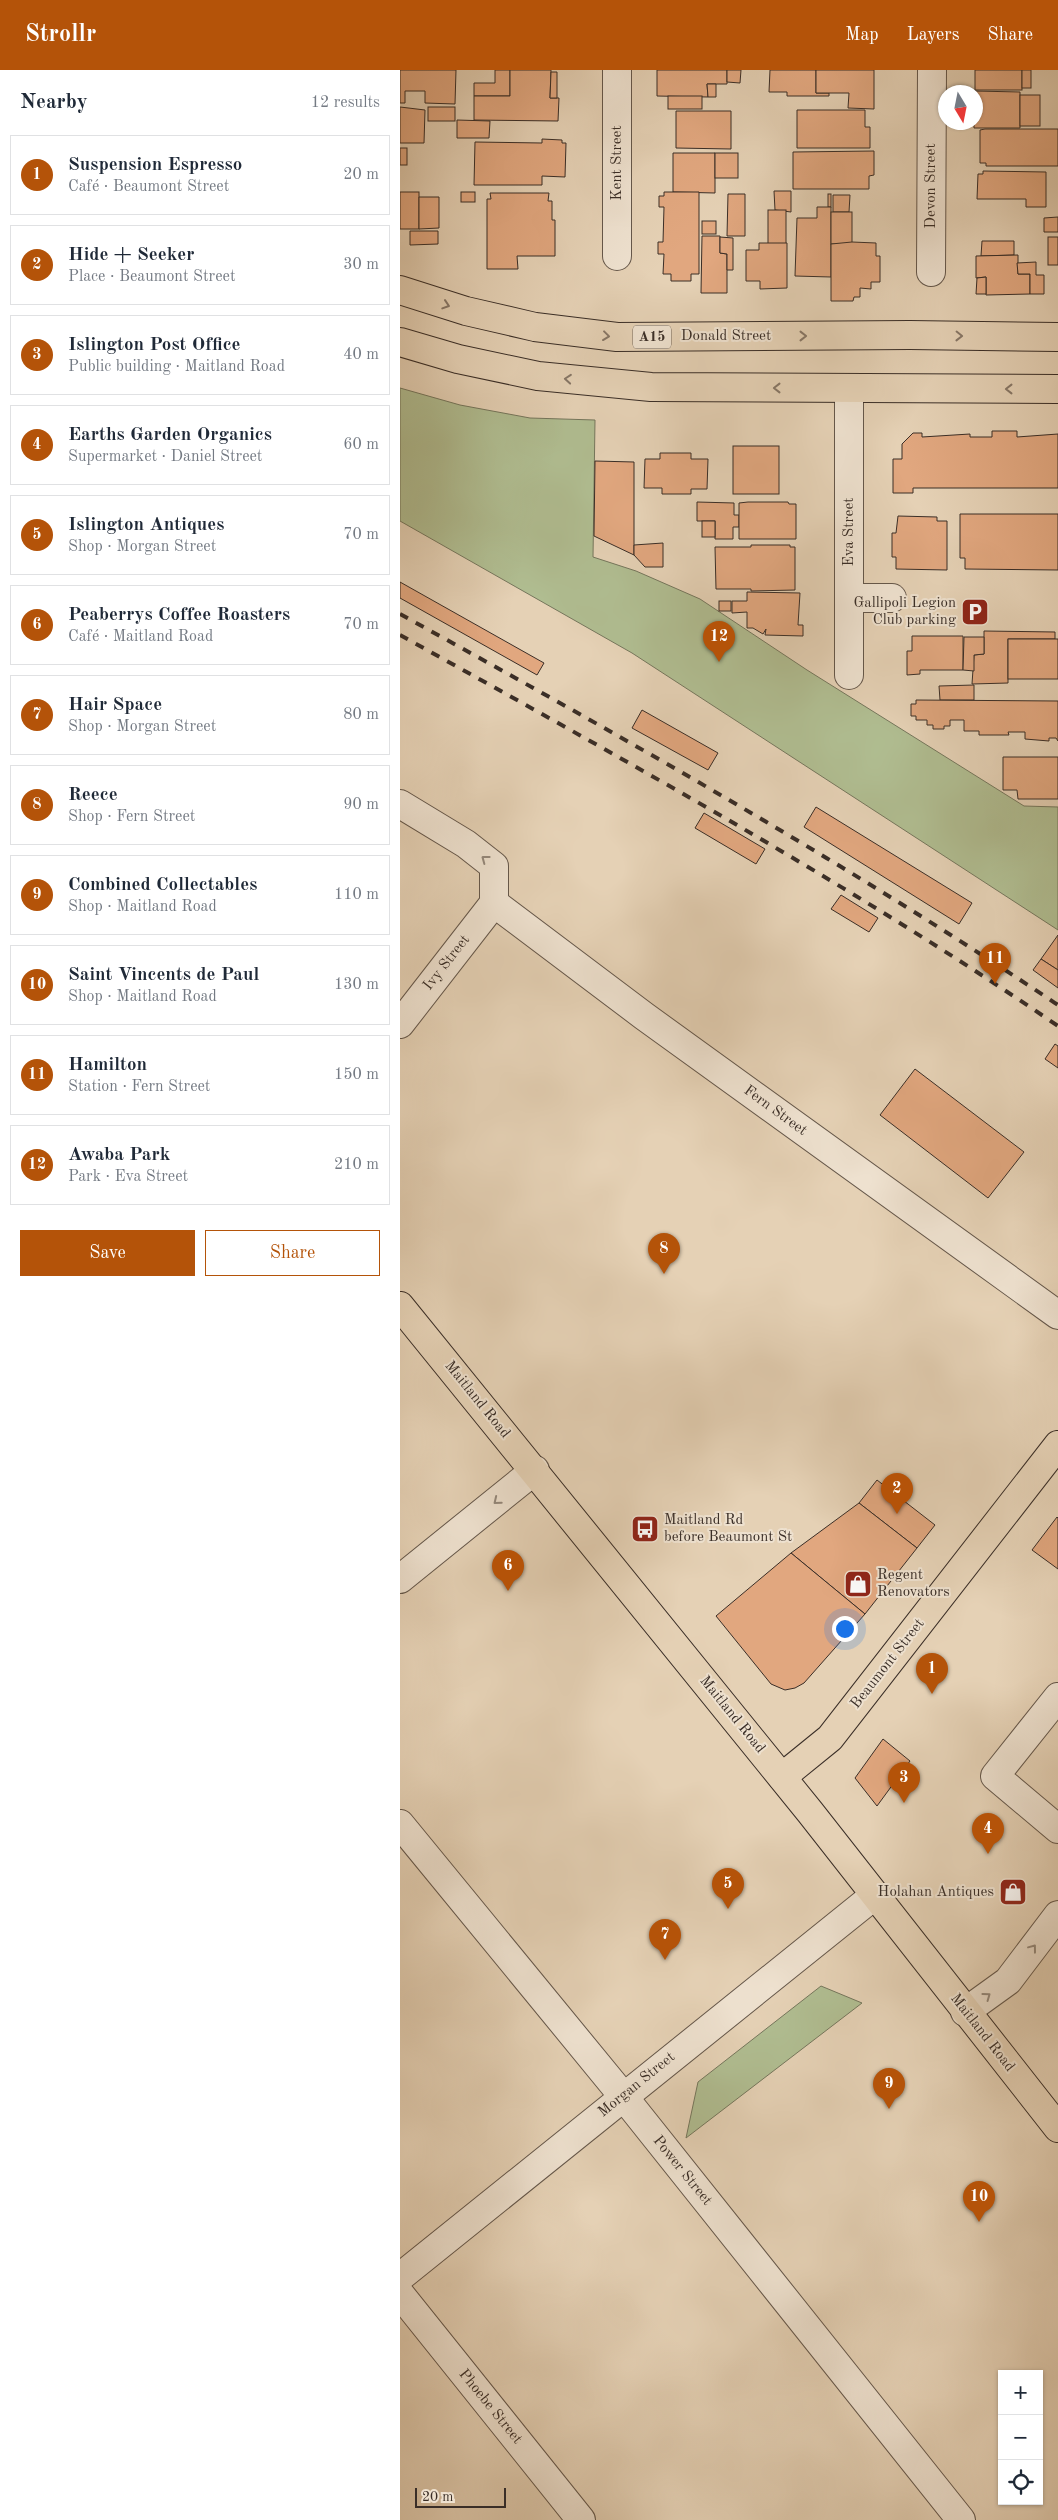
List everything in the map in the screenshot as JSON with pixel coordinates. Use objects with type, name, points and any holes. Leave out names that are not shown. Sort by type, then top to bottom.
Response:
[{"type":"main road","name":"Donald Street","points":[[400,290],[466,311],[535,327],[617,337],[910,335],[1058,337]]},
{"type":"main road","points":[[400,342],[458,359],[538,376],[651,387],[1058,389]]},
{"type":"main road","name":"Maitland Road","points":[[400,1306],[535,1470],[782,1777],[1058,2128]]},
{"type":"main road","name":"Beaumont Street","points":[[782,1777],[830,1738],[1058,1445]]},
{"type":"street","name":"Kent Street","points":[[617,70],[617,256]]},
{"type":"street","name":"Devon Street","points":[[931,272],[932,70]]},
{"type":"street","name":"Eva Street","points":[[849,388],[849,675]]},
{"type":"street","points":[[850,598],[892,598]]},
{"type":"street","points":[[400,804],[466,844],[494,866],[494,903]]},
{"type":"street","name":"Ivy Street","points":[[400,1024],[494,903]]},
{"type":"street","name":"Fern Street","points":[[494,903],[644,1016],[1058,1315]]},
{"type":"street","points":[[400,1579],[535,1470]]},
{"type":"street","points":[[1058,1697],[995,1776],[1058,1829]]},
{"type":"street","name":"Power Street","points":[[400,1824],[624,2096],[961,2520]]},
{"type":"street","name":"Morgan Street","points":[[400,2277],[875,1895]]},
{"type":"street","points":[[965,2012],[1008,1980],[1058,1915]]},
{"type":"street","name":"Phoebe Street","points":[[400,2294],[581,2520]]},
{"type":"green space","points":[[400,388],[460,405],[530,418],[595,420],[593,557],[636,571],[700,599],[807,670],[1024,806],[1058,807],[1058,930],[632,653],[400,521]]},
{"type":"green space","points":[[821,1986],[862,2003],[686,2138],[698,2082]]},
{"type":"building","points":[[400,70],[456,70],[455,104],[425,103],[425,91],[405,91],[405,103],[400,103]]},
{"type":"building","points":[[495,70],[510,70],[510,96],[474,96],[474,83],[495,83]]},
{"type":"building","points":[[510,70],[551,70],[550,98],[559,98],[558,121],[474,120],[474,96],[510,96]]},
{"type":"building","points":[[657,70],[727,70],[727,84],[707,84],[708,97],[657,96]]},
{"type":"building","points":[[727,70],[741,70],[740,83],[727,82]]},
{"type":"building","points":[[770,70],[816,70],[816,93],[829,93],[829,96],[787,96],[787,92],[769,92]]},
{"type":"building","points":[[816,70],[874,70],[874,109],[848,108],[849,93],[816,93]]},
{"type":"building","points":[[975,70],[1022,70],[1022,90],[983,90],[983,85],[975,85]]},
{"type":"building","points":[[1022,70],[1031,70],[1031,88],[1022,88]]},
{"type":"building","points":[[551,72],[557,72],[557,98],[550,98]]},
{"type":"building","points":[[707,84],[716,84],[716,97],[708,97]]},
{"type":"building","points":[[983,91],[1020,92],[1020,128],[983,128]]},
{"type":"building","points":[[1020,95],[1040,95],[1040,126],[1020,126]]},
{"type":"building","points":[[668,96],[702,96],[702,109],[668,109]]},
{"type":"building","points":[[400,107],[425,110],[424,143],[400,143]]},
{"type":"building","points":[[428,107],[455,107],[455,121],[428,121]]},
{"type":"building","points":[[797,110],[865,110],[865,127],[870,127],[870,148],[797,148]]},
{"type":"building","points":[[676,111],[731,111],[731,149],[676,148]]},
{"type":"building","points":[[457,120],[490,121],[489,138],[457,138]]},
{"type":"building","points":[[1058,129],[1058,166],[986,166],[986,163],[980,163],[980,130]]},
{"type":"building","points":[[542,139],[562,140],[562,143],[566,143],[565,177],[542,176],[542,185],[474,185],[475,142],[542,143]]},
{"type":"building","points":[[400,148],[407,148],[407,165],[400,165]]},
{"type":"building","points":[[874,151],[874,175],[869,176],[869,189],[793,189],[793,152]]},
{"type":"building","points":[[673,153],[715,153],[715,193],[673,192]]},
{"type":"building","points":[[715,153],[738,153],[738,178],[715,178]]},
{"type":"building","points":[[983,171],[1046,172],[1046,207],[1026,207],[1026,199],[977,199],[978,174],[983,174]]},
{"type":"building","points":[[774,191],[791,191],[791,212],[775,210]]},
{"type":"building","points":[[400,192],[419,192],[419,229],[400,229]]},
{"type":"building","points":[[461,192],[475,192],[475,202],[461,202]]},
{"type":"building","points":[[664,192],[699,192],[699,274],[691,274],[691,281],[671,281],[671,274],[663,274],[664,254],[658,254],[658,242],[663,242],[664,207],[659,207],[659,196],[664,196]]},
{"type":"building","points":[[490,193],[549,193],[548,201],[552,201],[552,220],[555,220],[555,256],[517,256],[518,269],[487,269],[487,199],[491,199]]},
{"type":"building","points":[[728,194],[745,194],[745,236],[727,236]]},
{"type":"building","points":[[828,194],[831,194],[831,207],[828,207]]},
{"type":"building","points":[[833,195],[850,195],[849,212],[833,212]]},
{"type":"building","points":[[419,197],[439,197],[439,228],[419,229]]},
{"type":"building","points":[[817,207],[831,207],[831,277],[795,276],[797,218],[817,218]]},
{"type":"building","points":[[768,210],[786,210],[786,244],[768,244]]},
{"type":"building","points":[[831,212],[852,212],[852,244],[831,244]]},
{"type":"building","points":[[1058,217],[1058,232],[1044,232],[1044,218]]},
{"type":"building","points":[[702,221],[716,221],[716,234],[702,234]]},
{"type":"building","points":[[410,231],[438,231],[438,244],[410,245]]},
{"type":"building","points":[[702,236],[720,236],[720,253],[727,254],[727,293],[701,293]]},
{"type":"building","points":[[720,237],[733,238],[733,270],[727,270],[727,254],[720,253]]},
{"type":"building","points":[[1048,237],[1058,237],[1058,265],[1048,265]]},
{"type":"building","points":[[982,241],[1014,241],[1014,255],[981,256]]},
{"type":"building","points":[[852,242],[876,243],[876,256],[880,256],[880,282],[871,282],[871,289],[860,288],[860,297],[854,297],[853,301],[831,301],[831,244]]},
{"type":"building","points":[[759,243],[787,243],[787,288],[760,289],[760,281],[746,281],[746,250],[759,250]]},
{"type":"building","points":[[1018,255],[1018,274],[1030,274],[1030,294],[986,295],[986,277],[976,278],[976,256]]},
{"type":"building","points":[[1036,262],[1036,275],[1044,275],[1044,294],[1030,294],[1030,274],[1018,274],[1017,263]]},
{"type":"building","points":[[986,277],[986,294],[976,294],[977,278]]},
{"type":"building","points":[[992,431],[1017,431],[1017,437],[1058,434],[1058,488],[913,488],[913,493],[893,493],[893,459],[902,459],[902,444],[913,433],[922,433],[922,437],[970,434],[970,437],[992,437]]},
{"type":"building","points":[[733,446],[779,446],[779,494],[733,494]]},
{"type":"building","points":[[660,453],[691,453],[691,459],[708,459],[707,489],[691,489],[691,494],[662,494],[662,488],[644,488],[645,459],[660,459]]},
{"type":"building","points":[[595,461],[634,462],[634,555],[594,536]]},
{"type":"building","points":[[697,502],[734,503],[734,515],[739,515],[739,527],[733,527],[733,539],[715,539],[715,521],[697,521]]},
{"type":"building","points":[[788,502],[789,504],[796,504],[796,539],[739,539],[739,503]]},
{"type":"building","points":[[960,514],[1058,514],[1058,570],[965,569],[965,558],[960,558]]},
{"type":"building","points":[[898,516],[937,517],[937,521],[947,521],[947,570],[896,569],[896,557],[892,557],[892,533],[896,533]]},
{"type":"building","points":[[702,521],[715,521],[715,537],[702,537]]},
{"type":"building","points":[[663,543],[663,567],[645,567],[634,555],[634,545]]},
{"type":"building","points":[[751,545],[790,545],[790,547],[795,547],[795,590],[751,591],[751,589],[716,589],[715,547],[751,547]]},
{"type":"building","points":[[400,582],[544,663],[537,675],[400,598]]},
{"type":"building","points":[[747,592],[800,593],[798,625],[803,625],[803,636],[765,635],[766,629],[763,634],[753,628],[747,628],[747,612],[732,613],[732,601],[747,601]]},
{"type":"building","points":[[719,601],[731,601],[731,611],[719,611]]},
{"type":"building","points":[[984,631],[1055,632],[1055,639],[1008,639],[1008,683],[972,684],[974,655],[984,654]]},
{"type":"building","points":[[912,636],[963,636],[963,670],[920,670],[920,674],[907,675],[907,651],[912,651]]},
{"type":"building","points":[[964,637],[984,637],[984,654],[974,655],[974,671],[963,670]]},
{"type":"building","points":[[1008,639],[1058,639],[1058,679],[1008,679]]},
{"type":"building","points":[[974,685],[974,700],[940,700],[939,686]]},
{"type":"building","points":[[916,700],[1058,701],[1058,741],[1056,738],[1049,738],[1049,741],[1025,739],[1025,732],[1008,732],[1009,735],[979,735],[979,731],[964,731],[964,720],[950,720],[950,726],[944,726],[944,729],[933,729],[933,725],[927,725],[927,720],[916,720],[916,716],[911,716],[911,704],[916,704]]},
{"type":"building","points":[[642,710],[718,753],[708,770],[632,728]]},
{"type":"building","points":[[1003,757],[1058,757],[1058,799],[1018,799],[1017,790],[1003,790]]},
{"type":"building","points":[[816,807],[972,903],[959,924],[804,827]]},
{"type":"building","points":[[704,813],[765,849],[756,864],[695,828]]},
{"type":"building","points":[[841,895],[878,918],[869,932],[831,909]]},
{"type":"building","points":[[1058,935],[1058,970],[1041,959]]},
{"type":"building","points":[[1041,959],[1058,970],[1058,988],[1033,970]]},
{"type":"building","points":[[1055,1044],[1058,1046],[1058,1068],[1045,1059]]},
{"type":"building","points":[[915,1069],[1024,1152],[988,1198],[880,1115]]},
{"type":"building","points":[[877,1480],[935,1525],[917,1548],[859,1503]]},
{"type":"building","name":"Regent Renovators","points":[[859,1503],[917,1548],[865,1614],[791,1553]]},
{"type":"building","points":[[1058,1518],[1058,1569],[1032,1550]]},
{"type":"building","points":[[791,1553],[865,1614],[804,1683],[795,1688],[785,1690],[771,1684],[716,1616]]},
{"type":"building","points":[[883,1739],[910,1761],[877,1806],[855,1778]]},
{"type":"railway","points":[[400,614],[733,802],[897,901],[1058,1005]]},
{"type":"railway","points":[[400,635],[734,823],[898,922],[1058,1026]]},
{"type":"place","name":"Gallipoli Legion Club parking","points":[[975,612]]},
{"type":"place","name":"Awaba Park","points":[[719,662]]},
{"type":"place","name":"Hamilton","points":[[995,984]]},
{"type":"place","name":"Reece","points":[[664,1274]]},
{"type":"place","name":"Hide + Seeker","points":[[897,1514]]},
{"type":"place","name":"Maitland Rd before Beaumont St","points":[[645,1529]]},
{"type":"place","name":"Regent Renovators","points":[[858,1584]]},
{"type":"place","name":"Peaberrys Coffee Roasters","points":[[508,1591]]},
{"type":"place","name":"Suspension Espresso","points":[[932,1694]]},
{"type":"place","name":"Islington Post Office","points":[[904,1803]]},
{"type":"place","name":"Earths Garden Organics","points":[[988,1854]]},
{"type":"place","name":"Holahan Antiques","points":[[1013,1892]]},
{"type":"place","name":"Islington Antiques","points":[[728,1909]]},
{"type":"place","name":"Hair Space","points":[[665,1960]]},
{"type":"place","name":"Combined Collectables","points":[[889,2109]]},
{"type":"place","name":"Saint Vincents de Paul","points":[[979,2222]]}]
